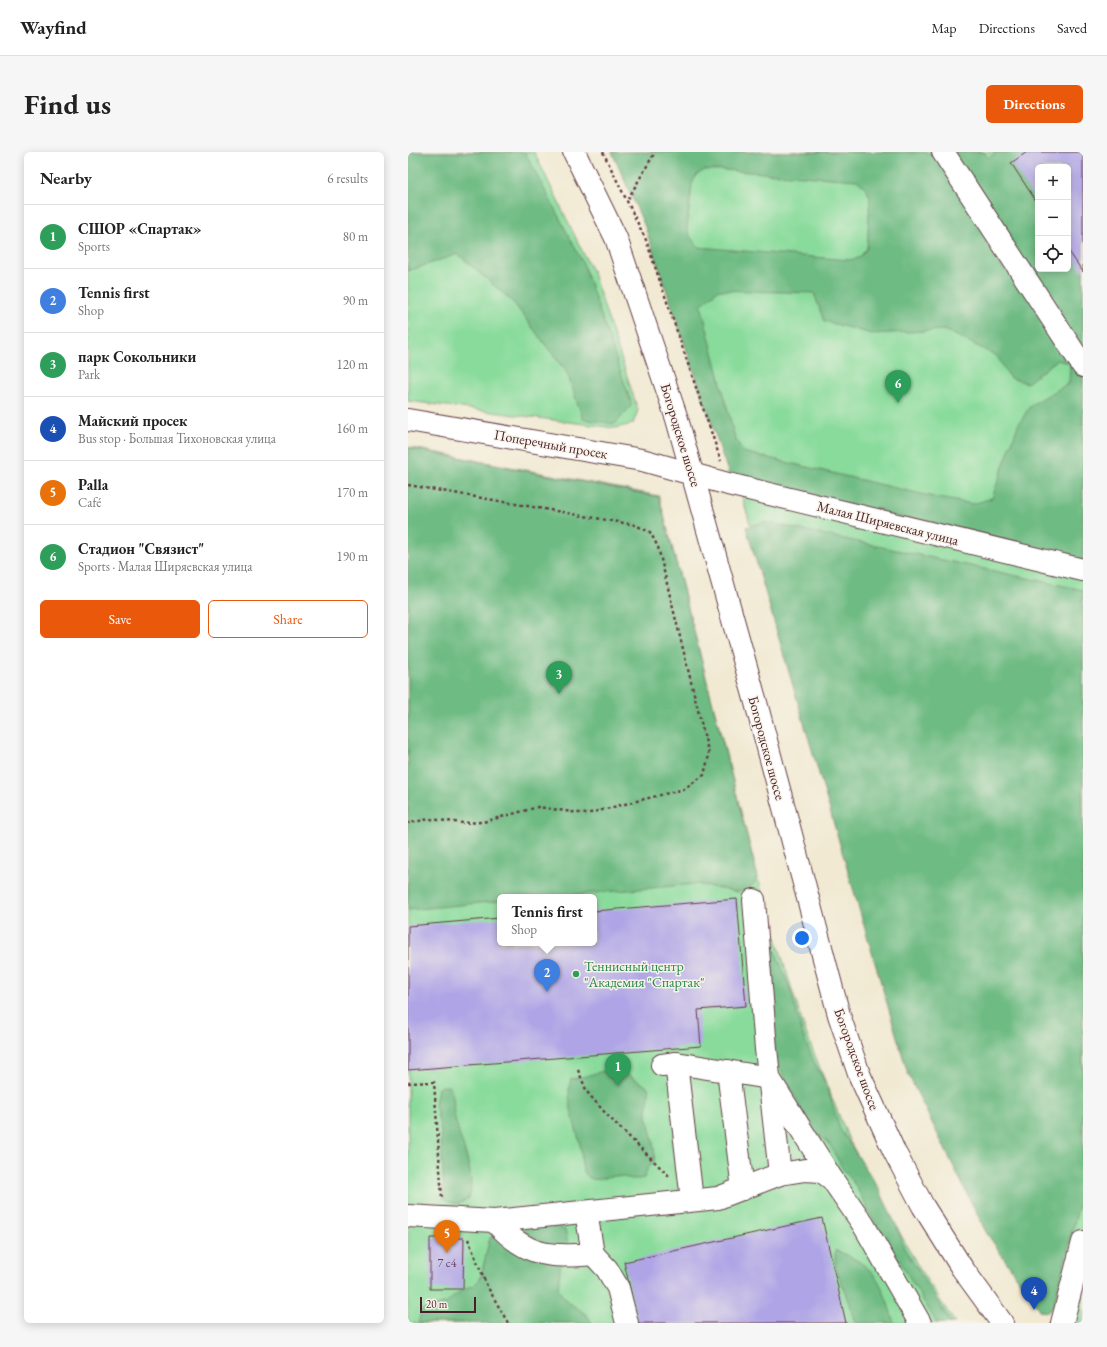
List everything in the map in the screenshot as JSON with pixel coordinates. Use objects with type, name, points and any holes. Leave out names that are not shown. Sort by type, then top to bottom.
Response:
[{"type":"main road","name":"Богородское шоссе","points":[[574,152],[616,238],[677,419],[839,1015],[859,1074],[894,1151],[923,1206],[962,1268],[1002,1323]]},
{"type":"main road","points":[[943,152],[1082,362]]},
{"type":"main road","name":"Поперечный просек","points":[[408,420],[642,460],[693,474]]},
{"type":"main road","name":"Малая Ширяевская улица","points":[[693,474],[728,484],[1083,570]]},
{"type":"main road","points":[[754,900],[769,1078],[780,1174]]},
{"type":"main road","points":[[692,1200],[669,1064],[728,1071],[769,1078],[832,1179],[863,1224],[920,1323]]},
{"type":"main road","points":[[728,1071],[743,1189]]},
{"type":"main road","points":[[408,1216],[494,1221],[718,1198],[780,1174],[805,1170],[821,1171],[832,1179]]},
{"type":"main road","points":[[586,1212],[593,1254],[607,1270],[618,1288],[627,1323]]},
{"type":"main road","points":[[494,1221],[507,1236],[523,1247],[546,1255],[593,1254]]},
{"type":"main road","points":[[1062,1323],[1083,1242]]},
{"type":"path","points":[[603,152],[628,199],[646,240],[722,466]]},
{"type":"path","points":[[628,199],[655,152]]},
{"type":"path","points":[[408,485],[635,525],[650,532],[658,547],[708,755],[704,775],[684,789],[586,814],[538,807],[483,822],[463,823],[430,819],[408,823]]},
{"type":"path","points":[[578,1070],[587,1092],[607,1115],[670,1178]]},
{"type":"path","points":[[408,1083],[434,1082],[454,1219],[468,1240],[486,1286],[508,1323]]},
{"type":"green space","points":[[408,152],[534,152],[593,273],[638,410],[633,424],[615,428],[408,401]]},
{"type":"green space","points":[[408,152],[525,152],[583,263],[632,405],[615,424],[583,419],[567,373],[513,302],[458,254],[408,271]]},
{"type":"green space","points":[[612,152],[984,152],[988,158],[997,152],[1083,152],[1083,562],[729,475],[645,227]],"holes":[[[705,170],[857,180],[866,188],[870,198],[867,248],[859,258],[849,260],[698,247],[691,238],[687,228],[692,184],[696,175]],[[718,290],[814,293],[824,321],[872,334],[945,330],[997,356],[1010,378],[1027,383],[1057,360],[1070,363],[1069,383],[1031,405],[1018,425],[992,498],[973,504],[938,498],[743,452],[735,438],[701,305]]]},
{"type":"green space","points":[[622,152],[1083,152],[1083,1323],[1066,1323],[992,1226],[912,1072],[731,459]]},
{"type":"green space","points":[[408,447],[659,496],[762,893],[805,1031],[849,1140],[919,1268],[955,1323],[408,1323]]},
{"type":"green space","points":[[408,448],[659,497],[757,874],[755,883],[747,890],[738,892],[696,884],[583,894],[497,894],[497,901],[408,910]]},
{"type":"green space","points":[[765,522],[1083,590],[1083,1189],[1053,1307],[1048,1312],[1040,1311],[986,1232],[908,1074],[746,527]]},
{"type":"green space","points":[[766,920],[770,927],[773,946],[790,988],[803,1036],[814,1062],[826,1084],[840,1129],[878,1187],[898,1229],[904,1248],[951,1323],[937,1323],[899,1260],[887,1245],[855,1185],[843,1169],[828,1142],[818,1135],[806,1120],[775,1059]]},
{"type":"green space","points":[[620,1070],[648,1087],[649,1096],[647,1115],[653,1141],[655,1155],[654,1162],[648,1167],[644,1178],[632,1179],[621,1176],[613,1176],[602,1179],[590,1178],[587,1176],[582,1167],[581,1149],[570,1106],[570,1082],[571,1079],[600,1072]]},
{"type":"green space","points":[[441,1086],[449,1086],[451,1090],[455,1119],[467,1158],[471,1178],[469,1198],[463,1202],[453,1203],[444,1198],[441,1131],[435,1104],[438,1088]]},
{"type":"green space","points":[[548,1222],[565,1230],[568,1243],[561,1260],[558,1290],[567,1301],[587,1315],[592,1323],[418,1323],[422,1310],[447,1303],[460,1291],[474,1285],[480,1279],[490,1238],[499,1231]]},
{"type":"green space","points":[[835,1250],[861,1263],[876,1277],[885,1296],[894,1323],[856,1323],[846,1292],[835,1268]]},
{"type":"building","points":[[1027,152],[1083,152],[1083,272],[1071,254],[1071,164],[1035,164],[1035,199],[1011,163]]},
{"type":"building","name":"Теннисный центр \"Академия \"Спартак\"","points":[[737,899],[746,1006],[698,1010],[701,1046],[408,1070],[408,926],[497,918],[497,946],[597,946],[597,911]]},
{"type":"building","points":[[822,1218],[846,1323],[638,1323],[624,1262]]},
{"type":"building","points":[[430,1238],[464,1238],[463,1289],[430,1289]]},
{"type":"place","name":"Стадион \"Связист\"","points":[[898,403]]},
{"type":"place","name":"парк Сокольники","points":[[559,694]]},
{"type":"place","name":"Теннисный центр \"Академия \"Спартак\"","points":[[576,974]]},
{"type":"place","name":"Tennis first","points":[[547,992]]},
{"type":"place","name":"СШОР «Спартак»","points":[[618,1086]]},
{"type":"place","name":"Palla","points":[[447,1253]]},
{"type":"place","name":"Майский просек","points":[[1034,1310]]}]
